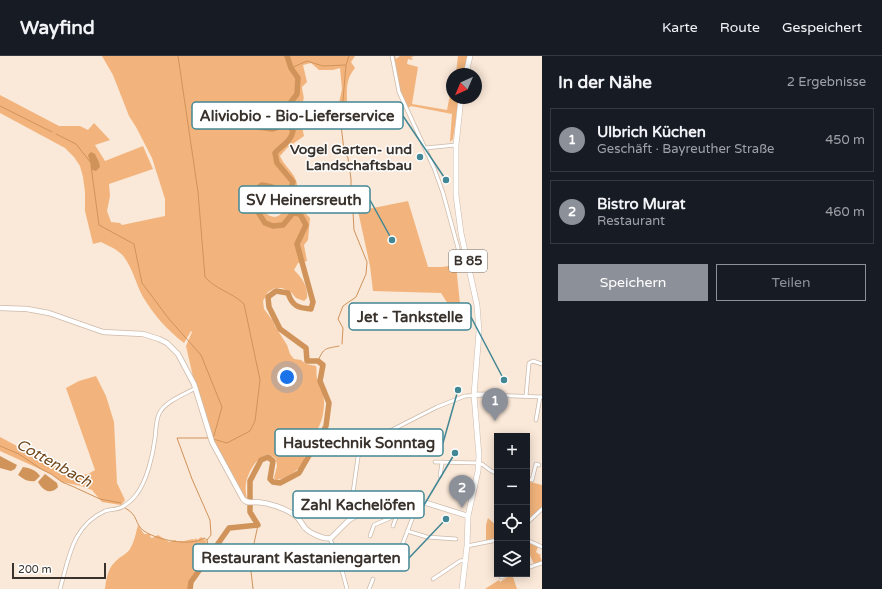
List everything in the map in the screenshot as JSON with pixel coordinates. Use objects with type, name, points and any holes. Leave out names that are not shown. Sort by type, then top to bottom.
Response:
[{"type":"main road","points":[[467,68],[470,56]]},
{"type":"main road","name":"B 85","points":[[460,104],[456,145],[455,183],[457,206],[477,305],[479,338],[474,395],[479,446],[479,463],[468,516],[466,560],[462,589]]},
{"type":"street","points":[[392,56],[399,92],[437,174],[446,200],[458,249],[458,260]]},
{"type":"street","points":[[425,148],[456,145]]},
{"type":"street","points":[[0,308],[21,308],[44,311],[103,332],[137,334],[162,340],[172,347],[178,354],[196,388],[212,442],[239,494],[245,502],[269,504],[292,513],[298,517],[309,531],[330,539],[339,559],[347,589]]},
{"type":"street","points":[[526,396],[529,363],[533,361],[542,364]]},
{"type":"street","points":[[60,589],[74,541],[80,530],[91,518],[106,511],[122,507],[136,495],[143,482],[153,455],[159,414],[172,400],[196,388]]},
{"type":"street","points":[[351,519],[350,514],[358,457],[362,449],[380,436],[437,406],[465,396],[482,393],[487,395],[541,397],[536,420]]},
{"type":"street","points":[[435,462],[479,463],[483,464],[491,472],[494,472]]},
{"type":"street","points":[[440,476],[442,463]]},
{"type":"street","points":[[530,480],[532,480],[536,464],[539,465]]},
{"type":"street","points":[[330,539],[351,519],[387,498],[396,495],[404,496],[468,516]]},
{"type":"street","points":[[393,526],[404,496]]},
{"type":"street","points":[[393,568],[419,501]]},
{"type":"street","points":[[530,520],[542,509]]},
{"type":"street","points":[[370,536],[374,525],[397,515]]},
{"type":"street","points":[[407,531],[427,537],[456,539]]},
{"type":"street","points":[[467,546],[494,541]]},
{"type":"street","points":[[529,541],[542,547]]},
{"type":"street","points":[[433,579],[460,561],[466,560]]},
{"type":"street","points":[[530,567],[542,563]]},
{"type":"street","points":[[369,589],[373,579]]},
{"type":"shaded area","points":[[102,56],[355,56],[351,62],[355,68],[348,81],[347,105],[345,108],[339,108],[342,89],[340,68],[333,70],[319,70],[311,63],[303,65],[307,82],[302,87],[304,99],[297,108],[296,112],[287,114],[286,116],[299,122],[304,136],[287,148],[280,156],[295,177],[297,192],[290,196],[264,194],[262,198],[263,209],[268,215],[275,217],[289,208],[295,207],[300,208],[310,218],[308,240],[304,245],[307,261],[298,263],[294,270],[304,282],[307,290],[307,298],[304,301],[296,298],[291,292],[282,288],[275,288],[268,292],[263,301],[264,309],[273,321],[294,359],[316,366],[317,377],[323,394],[324,405],[321,423],[306,449],[304,462],[302,465],[292,474],[276,480],[274,478],[277,466],[276,459],[269,454],[265,455],[254,465],[247,479],[247,500],[243,497],[214,443],[194,381],[186,346],[192,332],[191,331],[184,343],[172,333],[147,304],[130,266],[122,255],[114,248],[101,242],[93,244],[85,211],[83,177],[80,166],[74,157],[65,148],[0,113],[0,95],[59,126],[80,126],[88,130],[94,123],[110,140],[95,145],[105,161],[143,146],[153,169],[109,184],[110,196],[107,211],[111,222],[120,223],[122,225],[165,216],[165,199],[152,158],[129,116],[113,75]]},
{"type":"shaded area","points":[[394,56],[396,59],[400,56],[415,56],[411,57],[413,60],[408,59],[407,64],[418,67],[412,104],[447,110],[448,104],[458,104],[453,139],[450,142],[452,114],[411,106],[408,108],[400,90]]},
{"type":"shaded area","points":[[458,56],[468,56],[465,68],[457,68]]},
{"type":"shaded area","points":[[91,152],[95,154],[99,162],[100,167],[96,171],[92,170],[88,155]]},
{"type":"shaded area","points":[[408,201],[428,267],[456,265],[460,304],[448,304],[441,293],[373,291],[370,266],[358,211]]},
{"type":"shaded area","points":[[96,376],[106,396],[114,422],[117,483],[125,500],[121,505],[102,502],[92,490],[62,482],[51,474],[0,451],[0,437],[30,455],[53,464],[70,477],[88,474],[95,470],[66,388],[79,381]]},
{"type":"shaded area","points":[[0,456],[17,465],[15,469],[11,471],[0,468]]},
{"type":"shaded area","points":[[23,467],[37,472],[40,476],[35,481],[24,479],[18,475]]},
{"type":"shaded area","points":[[45,474],[57,483],[58,487],[53,491],[45,490],[38,482]]},
{"type":"shaded area","points":[[530,482],[542,485],[542,509],[530,519]]},
{"type":"shaded area","points":[[488,518],[494,523],[494,540],[486,542],[486,525]]},
{"type":"shaded area","points":[[138,525],[144,534],[151,534],[150,537],[152,538],[158,535],[169,542],[175,540],[178,542],[194,540],[196,538],[197,540],[201,537],[206,541],[208,547],[204,552],[188,589],[105,589],[111,567],[130,549],[134,542]]},
{"type":"shaded area","points":[[530,543],[538,547],[536,552],[540,555],[542,553],[540,556],[542,561],[534,564],[530,555]]},
{"type":"shaded area","points":[[508,577],[513,577],[517,589],[485,589],[499,580],[500,582]]},
{"type":"waterway","points":[[91,166],[99,225],[134,244],[142,283],[169,319],[201,355],[222,407],[213,439],[227,443],[250,431],[255,421],[260,380],[244,304],[240,300],[214,285],[205,277],[198,192],[178,56]]},
{"type":"waterway","points":[[190,589],[191,582],[229,528],[258,525],[250,512],[250,481],[261,460],[268,457],[273,461],[270,479],[273,482],[280,483],[299,473],[326,426],[329,403],[320,381],[323,365],[318,361],[307,361],[306,348],[280,329],[269,307],[268,297],[276,291],[288,293],[291,301],[296,306],[311,309],[313,302],[297,244],[306,225],[300,214],[293,213],[283,225],[273,226],[265,223],[258,212],[254,200],[255,190],[262,185],[284,191],[291,188],[293,182],[277,163],[275,153],[288,141],[293,131],[288,124],[273,129],[258,127],[254,121],[258,116],[271,114],[288,106],[297,94],[298,78],[291,68],[287,56]]},
{"type":"waterway","points":[[342,344],[343,328],[338,319],[343,306],[356,297],[366,274],[367,262],[354,230],[351,201],[351,179],[348,158],[344,150],[340,117],[346,65],[349,56]]},
{"type":"waterway","points":[[291,68],[307,61],[323,66],[345,65]]},
{"type":"waterway","points":[[0,106],[52,132]]},
{"type":"waterway","points":[[56,134],[76,144],[91,163]]},
{"type":"waterway","points":[[318,361],[326,349],[339,346]]},
{"type":"waterway","points":[[207,540],[211,535],[210,520],[192,479],[177,438],[208,438]]},
{"type":"waterway","name":"Cottenbach","points":[[0,446],[19,454],[62,482],[100,499],[121,503]]},
{"type":"waterway","name":"Cottenbach","points":[[125,508],[135,517],[144,531],[165,540],[191,542],[204,538],[207,540],[209,550],[211,552]]},
{"type":"waterway","points":[[253,589],[250,562],[258,525]]},
{"type":"place","name":"Vogel Garten- und Landschaftsbau","points":[[420,157]]},
{"type":"place","name":"Aliviobio - Bio-Lieferservice","points":[[446,180]]},
{"type":"place","name":"SV Heinersreuth","points":[[392,240]]},
{"type":"place","name":"Jet - Tankstelle","points":[[504,380]]},
{"type":"place","name":"Haustechnik Sonntag","points":[[458,390]]},
{"type":"place","name":"Ulbrich Küchen","points":[[495,421]]},
{"type":"place","name":"Zahl Kachelöfen","points":[[455,453]]},
{"type":"place","name":"Bistro Murat","points":[[462,508]]},
{"type":"place","name":"Restaurant Kastaniengarten","points":[[446,519]]}]
